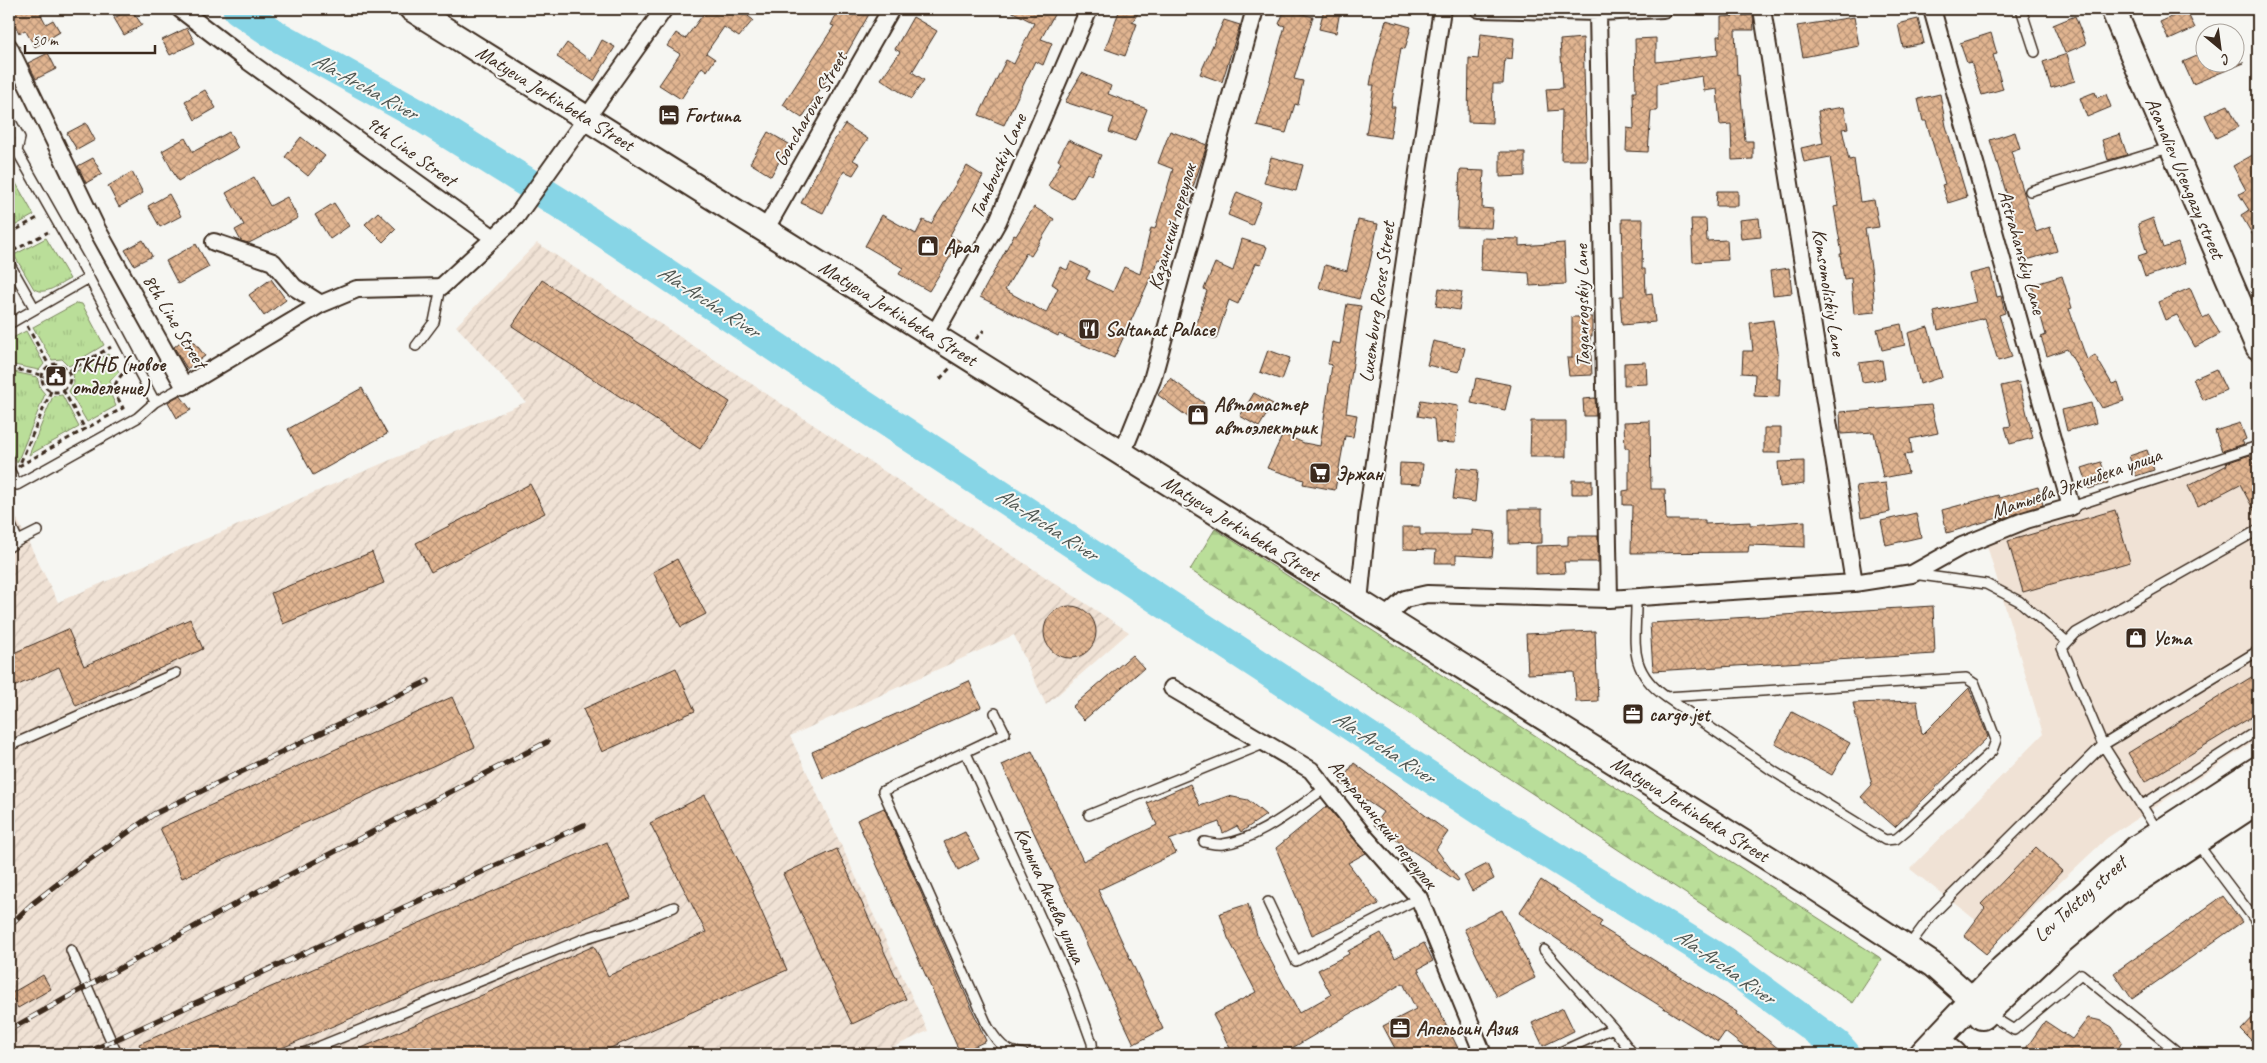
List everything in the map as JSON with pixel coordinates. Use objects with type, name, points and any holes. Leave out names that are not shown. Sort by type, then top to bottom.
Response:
[{"type":"main road","name":"Matyeva Jerkinbeka Street","points":[[412,9],[1908,947],[1933,965],[1980,1006]]},
{"type":"main road","name":"Asanaliev Usengazy street","points":[[2113,9],[2258,347]]},
{"type":"main road","name":"Lev Tolstoy street","points":[[1942,1051],[1980,1006],[2004,969],[2095,884],[2159,833],[2258,770]]},
{"type":"main road","name":"Lev Tolstoy street","points":[[1980,1006],[2115,894],[2194,840],[2258,800]]},
{"type":"street","name":"9th Line Street","points":[[180,9],[245,59],[494,238]]},
{"type":"street","points":[[441,287],[516,217],[664,9]]},
{"type":"street","name":"Goncharova Street","points":[[765,230],[892,9]]},
{"type":"street","name":"Tambovskiy Lane","points":[[934,335],[998,221],[1089,9]]},
{"type":"street","name":"Казанский переулок","points":[[1122,454],[1152,380],[1255,9]]},
{"type":"street","name":"Luxemburg Roses Street","points":[[1359,602],[1370,500],[1442,9]]},
{"type":"street","points":[[1479,9],[1598,12],[1663,9]]},
{"type":"street","name":"Komsomoliskiy Lane","points":[[1762,9],[1854,583]]},
{"type":"street","name":"Astrahanskiy Lane","points":[[1932,9],[2071,507]]},
{"type":"street","name":"Taganrogskiy Lane","points":[[1598,12],[1609,599]]},
{"type":"street","name":"8th Line Street","points":[[9,47],[97,229],[184,386],[320,304],[357,289],[441,287]]},
{"type":"street","points":[[214,242],[273,262],[294,287],[320,304]]},
{"type":"street","name":"Матыева Эркинбека улица","points":[[1912,574],[1962,546],[2026,520],[2071,507]]},
{"type":"street","points":[[1384,618],[1406,599],[1426,594],[1609,599],[1854,583],[1912,574]]},
{"type":"street","name":"Астраханский переулок","points":[[1172,688],[1311,770],[1363,835],[1419,898],[1483,1054]]},
{"type":"lane","points":[[2021,9],[2035,52]]},
{"type":"lane","points":[[9,118],[20,138],[17,151],[89,278],[155,402]]},
{"type":"lane","points":[[2030,191],[2172,147]]},
{"type":"lane","points":[[9,155],[17,151]]},
{"type":"lane","points":[[9,264],[35,309]]},
{"type":"lane","points":[[9,324],[89,278]]},
{"type":"lane","points":[[416,346],[434,322],[441,287]]},
{"type":"lane","points":[[9,469],[17,486],[137,418],[155,402],[184,386]]},
{"type":"lane","name":"Матыева Эркинбека улица","points":[[2071,507],[2258,446]]},
{"type":"lane","points":[[9,521],[18,541]]},
{"type":"lane","points":[[2159,833],[2104,745],[2062,648],[2066,641],[2076,633],[2258,530]]},
{"type":"lane","points":[[9,547],[38,531]]},
{"type":"lane","points":[[1912,574],[1986,584],[2019,601],[2066,641]]},
{"type":"lane","points":[[1636,597],[1635,652],[1643,674],[1652,687],[1666,697],[1773,771],[1884,840],[1896,839],[1908,829],[1992,751],[1996,740],[1975,684],[1966,678],[1666,697]]},
{"type":"lane","points":[[1908,947],[1932,916],[2104,745],[2258,651]]},
{"type":"lane","points":[[9,746],[176,673]]},
{"type":"lane","points":[[995,714],[1005,733],[883,791],[988,1028],[1000,1047],[1014,1053],[1024,1054]]},
{"type":"lane","points":[[2141,806],[2258,730]]},
{"type":"lane","points":[[1089,815],[1266,743]]},
{"type":"lane","name":"Калыка Акиева улица","points":[[966,753],[1071,985],[1092,1043],[1092,1054]]},
{"type":"lane","points":[[1204,842],[1223,844],[1245,838],[1271,826],[1326,788]]},
{"type":"lane","points":[[2194,840],[2258,924]]},
{"type":"lane","points":[[1268,902],[1296,961],[1419,898]]},
{"type":"lane","points":[[301,1054],[586,938],[632,924],[674,908]]},
{"type":"lane","points":[[71,950],[117,1054]]},
{"type":"lane","points":[[1544,950],[1613,1028],[1633,1054]]},
{"type":"lane","points":[[1980,1006],[2014,1030],[2081,974],[2180,1054]]},
{"type":"lane","points":[[1556,1054],[1613,1028]]},
{"type":"path","points":[[9,234],[39,218]]},
{"type":"path","points":[[9,254],[48,232]]},
{"type":"path","points":[[21,330],[35,322]]},
{"type":"path","points":[[27,326],[49,365]]},
{"type":"path","points":[[106,339],[115,356]]},
{"type":"path","points":[[69,371],[111,348]]},
{"type":"path","points":[[51,391],[19,466],[123,408],[115,393],[114,385],[116,378],[124,372],[120,364]]},
{"type":"path","points":[[49,365],[62,365],[69,371],[70,380],[63,390]]},
{"type":"path","points":[[49,365],[42,375],[42,383],[51,391],[63,390]]},
{"type":"path","points":[[9,368],[42,375]]},
{"type":"path","points":[[63,390],[85,429]]},
{"type":"shaded area","points":[[537,243],[1129,632],[1046,705],[1014,635],[790,736],[928,1031],[878,1054],[9,1054],[9,503],[58,602],[526,402],[456,326]]},
{"type":"shaded area","name":"Уста","points":[[2253,449],[2258,460],[2258,739],[2107,838],[2000,939],[1910,869],[2043,734],[1986,542]]},
{"type":"green space","points":[[9,171],[34,215],[9,229]]},
{"type":"green space","points":[[46,238],[70,279],[48,290],[39,291],[34,289],[14,255]]},
{"type":"green space","points":[[77,303],[82,304],[104,345],[69,366],[62,359],[52,360],[33,327]]},
{"type":"green space","points":[[26,331],[44,364],[39,370],[9,364],[9,340]]},
{"type":"green space","points":[[108,354],[119,372],[110,380],[110,393],[116,406],[87,422],[69,391],[74,383],[73,373]]},
{"type":"green space","points":[[9,371],[37,377],[40,388],[45,394],[17,463],[9,446]]},
{"type":"green space","points":[[62,395],[79,427],[29,455],[53,396]]},
{"type":"green space","points":[[1215,529],[1882,959],[1853,1003],[1190,570]]},
{"type":"building","points":[[9,9],[38,9],[46,24],[53,20],[60,32],[35,47],[25,30],[19,33],[9,14]]},
{"type":"building","points":[[131,9],[142,25],[124,35],[114,18]]},
{"type":"building","points":[[707,9],[754,9],[748,16],[753,20],[739,37],[724,27],[706,53],[715,59],[707,71],[702,67],[681,99],[659,85],[680,54],[667,46],[676,33],[685,39]]},
{"type":"building","points":[[839,9],[872,9],[840,65],[837,63],[802,118],[783,105],[834,26],[831,25]]},
{"type":"building","points":[[1007,9],[1057,9],[1041,39],[1052,43],[1043,65],[1035,61],[1004,125],[979,115],[1006,60],[1014,64],[1034,23]]},
{"type":"building","points":[[1120,9],[1141,9],[1132,22],[1137,24],[1125,56],[1105,49]]},
{"type":"building","points":[[1285,9],[1313,17],[1294,79],[1303,81],[1298,105],[1295,104],[1286,133],[1257,126],[1285,26],[1279,24]]},
{"type":"building","points":[[1324,9],[1340,11],[1336,33],[1319,29]]},
{"type":"building","points":[[2186,10],[2194,28],[2169,40],[2160,22]]},
{"type":"building","points":[[1753,15],[1754,30],[1735,30],[1737,75],[1739,74],[1745,141],[1753,141],[1753,159],[1732,160],[1731,124],[1720,125],[1717,89],[1704,91],[1702,76],[1657,84],[1657,111],[1651,111],[1648,152],[1626,151],[1627,128],[1634,129],[1633,92],[1636,92],[1635,39],[1656,38],[1656,62],[1718,55],[1717,36],[1721,36],[1721,17]]},
{"type":"building","points":[[2075,16],[2086,44],[2065,53],[2053,25]]},
{"type":"building","points":[[913,17],[937,31],[912,72],[924,80],[911,99],[881,79],[900,52],[895,49]]},
{"type":"building","points":[[1854,17],[1859,46],[1803,57],[1797,26]]},
{"type":"building","points":[[1918,19],[1924,43],[1903,47],[1898,24]]},
{"type":"building","points":[[1224,20],[1240,25],[1222,82],[1200,74]]},
{"type":"building","points":[[1386,20],[1411,27],[1405,49],[1401,48],[1391,107],[1395,107],[1390,138],[1366,134],[1374,85],[1370,85]]},
{"type":"building","points":[[187,28],[195,43],[170,55],[162,40]]},
{"type":"building","points":[[1991,33],[1997,54],[1993,55],[2003,89],[1982,95],[1971,62],[1967,63],[1960,43]]},
{"type":"building","points":[[1481,34],[1514,38],[1512,59],[1505,58],[1503,84],[1493,84],[1492,123],[1468,122],[1469,58],[1478,59]]},
{"type":"building","points":[[1583,38],[1587,160],[1561,160],[1562,110],[1548,111],[1546,89],[1563,88],[1560,40]]},
{"type":"building","points":[[602,40],[615,47],[594,81],[557,57],[567,43],[591,61]]},
{"type":"building","points":[[48,53],[56,69],[36,79],[28,63]]},
{"type":"building","points":[[2067,54],[2075,81],[2051,88],[2043,62]]},
{"type":"building","points":[[2194,57],[2194,72],[2222,72],[2193,84],[2183,62]]},
{"type":"building","points":[[1082,73],[1111,86],[1108,94],[1147,109],[1135,141],[1109,132],[1114,118],[1065,102]]},
{"type":"building","points":[[205,90],[216,108],[195,120],[185,101]]},
{"type":"building","points":[[2095,92],[2097,98],[2106,94],[2111,107],[2087,117],[2080,98]]},
{"type":"building","points":[[1940,94],[1946,126],[1967,197],[1948,203],[1942,185],[1945,184],[1926,121],[1923,121],[1918,99]]},
{"type":"building","points":[[2228,105],[2239,127],[2216,138],[2205,115]]},
{"type":"building","points":[[1844,107],[1848,128],[1842,129],[1849,160],[1854,159],[1860,202],[1874,200],[1879,227],[1865,229],[1872,274],[1875,312],[1854,314],[1851,278],[1844,279],[1840,254],[1842,254],[1834,207],[1838,206],[1830,157],[1804,162],[1801,148],[1823,143],[1818,111]]},
{"type":"building","points":[[86,123],[95,140],[77,150],[67,133]]},
{"type":"building","points":[[845,124],[868,139],[853,160],[860,164],[853,175],[844,171],[823,213],[801,203],[828,150]]},
{"type":"building","points":[[1170,131],[1207,145],[1184,214],[1179,212],[1167,261],[1159,259],[1114,358],[1059,334],[1058,336],[980,297],[1014,235],[1016,236],[1034,207],[1054,219],[1031,256],[1026,253],[1005,290],[1046,313],[1058,288],[1052,284],[1060,267],[1067,270],[1071,262],[1090,271],[1086,279],[1113,292],[1124,267],[1140,274],[1151,228],[1155,229],[1173,169],[1158,163]]},
{"type":"building","points":[[229,132],[238,148],[178,181],[162,151],[185,138],[193,152]]},
{"type":"building","points":[[768,132],[789,144],[771,176],[750,163]]},
{"type":"building","points":[[2015,132],[2020,148],[2011,151],[2036,232],[2050,227],[2057,251],[2027,260],[1990,140]]},
{"type":"building","points":[[2120,134],[2127,155],[2108,160],[2102,140]]},
{"type":"building","points":[[301,137],[325,156],[308,176],[285,157]]},
{"type":"building","points":[[1068,140],[1101,155],[1092,175],[1087,173],[1072,199],[1048,186],[1061,162],[1058,160]]},
{"type":"building","points":[[1500,152],[1525,152],[1525,176],[1500,177]]},
{"type":"building","points":[[2258,152],[2258,244],[2241,215],[2249,210],[2239,194],[2246,190],[2233,166]]},
{"type":"building","points":[[1271,157],[1303,165],[1296,191],[1264,183]]},
{"type":"building","points":[[93,158],[102,174],[86,183],[78,166]]},
{"type":"building","points":[[967,166],[983,176],[950,235],[960,241],[929,291],[899,274],[903,268],[865,246],[882,215],[916,234],[923,220],[931,224]]},
{"type":"building","points":[[1460,170],[1484,171],[1482,208],[1493,209],[1491,228],[1457,227]]},
{"type":"building","points":[[132,172],[143,193],[119,207],[108,186]]},
{"type":"building","points":[[254,177],[270,206],[287,197],[298,218],[249,243],[241,241],[235,230],[244,225],[226,193]]},
{"type":"building","points":[[1717,191],[1738,191],[1738,206],[1716,206]]},
{"type":"building","points":[[1237,192],[1261,202],[1252,225],[1228,215]]},
{"type":"building","points":[[169,194],[181,216],[160,227],[148,206]]},
{"type":"building","points":[[334,203],[349,226],[330,239],[315,215]]},
{"type":"building","points":[[378,212],[396,229],[383,242],[365,224]]},
{"type":"building","points":[[1759,218],[1761,237],[1741,239],[1739,220]]},
{"type":"building","points":[[2153,218],[2163,248],[2178,243],[2185,263],[2145,277],[2138,256],[2147,253],[2138,224]]},
{"type":"building","points":[[1622,219],[1643,219],[1642,269],[1645,269],[1646,294],[1652,293],[1655,322],[1622,325],[1620,296],[1624,296]]},
{"type":"building","points":[[1691,219],[1706,219],[1707,241],[1727,240],[1728,260],[1693,262]]},
{"type":"building","points":[[1358,220],[1378,224],[1369,267],[1359,299],[1319,288],[1325,265],[1347,271]]},
{"type":"building","points":[[1482,238],[1519,239],[1519,246],[1564,243],[1566,284],[1530,286],[1529,273],[1481,270]]},
{"type":"building","points":[[1242,239],[1267,247],[1261,264],[1256,263],[1238,304],[1229,300],[1216,339],[1193,332],[1207,291],[1204,289],[1215,263],[1233,271]]},
{"type":"building","points":[[143,240],[152,256],[134,265],[125,250]]},
{"type":"building","points":[[196,244],[209,267],[178,284],[166,261]]},
{"type":"building","points":[[1789,268],[1792,293],[1773,295],[1770,271]]},
{"type":"building","points":[[1990,269],[1997,297],[2001,296],[2005,313],[1999,315],[2012,357],[1998,361],[1985,318],[1938,330],[1934,312],[1976,302],[1969,274]]},
{"type":"building","points":[[2062,276],[2072,308],[2069,309],[2087,360],[2095,355],[2112,384],[2118,382],[2124,401],[2102,408],[2067,349],[2047,356],[2041,337],[2046,335],[2032,285]]},
{"type":"building","points":[[271,279],[286,300],[264,316],[249,295]]},
{"type":"building","points":[[542,280],[730,402],[700,449],[512,326]]},
{"type":"building","points":[[1439,288],[1462,292],[1459,310],[1436,306]]},
{"type":"building","points":[[2190,288],[2203,318],[2209,315],[2220,334],[2195,347],[2177,315],[2165,320],[2158,302]]},
{"type":"building","points":[[1347,304],[1361,306],[1346,413],[1357,415],[1353,437],[1345,436],[1335,490],[1303,484],[1304,480],[1267,468],[1283,434],[1304,443],[1320,446],[1332,365],[1328,364],[1332,342],[1340,344]]},
{"type":"building","points":[[1572,317],[1592,317],[1592,336],[1590,336],[1592,375],[1569,376],[1567,358],[1572,358]]},
{"type":"building","points":[[1773,320],[1778,352],[1777,379],[1780,379],[1779,397],[1754,396],[1755,374],[1742,373],[1743,351],[1753,351],[1750,323]]},
{"type":"building","points":[[1901,324],[1905,345],[1882,350],[1877,329]]},
{"type":"building","points":[[1928,327],[1942,377],[1920,384],[1908,333]]},
{"type":"building","points":[[189,335],[205,356],[187,369],[174,347]]},
{"type":"building","points":[[1433,341],[1465,348],[1459,372],[1427,365]]},
{"type":"building","points":[[1268,350],[1290,358],[1282,380],[1260,372]]},
{"type":"building","points":[[1882,360],[1885,379],[1862,382],[1859,363]]},
{"type":"building","points":[[1646,362],[1647,384],[1624,385],[1624,363]]},
{"type":"building","points":[[2216,369],[2226,390],[2203,400],[2193,379]]},
{"type":"building","points":[[1170,378],[1204,403],[1192,420],[1158,395]]},
{"type":"building","points":[[1476,378],[1511,385],[1505,410],[1471,403]]},
{"type":"building","points":[[2019,382],[2033,438],[2010,444],[2005,427],[2011,426],[2001,386]]},
{"type":"building","points":[[362,388],[387,434],[313,475],[288,429]]},
{"type":"building","points":[[1254,393],[1273,404],[1259,427],[1240,416]]},
{"type":"building","points":[[180,395],[191,410],[177,418],[168,402]]},
{"type":"building","points":[[1595,398],[1596,416],[1584,416],[1583,399]]},
{"type":"building","points":[[1421,400],[1458,406],[1455,443],[1436,442],[1434,419],[1418,416]]},
{"type":"building","points":[[2091,403],[2096,423],[2067,431],[2062,410]]},
{"type":"building","points":[[1931,405],[1938,433],[1910,439],[1912,454],[1904,455],[1908,473],[1883,478],[1874,432],[1841,434],[1840,412]]},
{"type":"building","points":[[1531,421],[1566,421],[1566,457],[1530,457]]},
{"type":"building","points":[[1650,421],[1651,489],[1665,489],[1666,520],[1705,520],[1705,524],[1750,522],[1750,525],[1805,521],[1805,547],[1749,545],[1748,552],[1631,553],[1632,505],[1623,505],[1623,491],[1629,490],[1629,448],[1625,448],[1624,422]]},
{"type":"building","points":[[2240,423],[2246,439],[2242,441],[2244,444],[2222,451],[2215,431]]},
{"type":"building","points":[[1764,428],[1781,428],[1781,453],[1764,453]]},
{"type":"building","points":[[2147,450],[2154,470],[2136,476],[2129,456]]},
{"type":"building","points":[[2250,455],[2258,472],[2258,518],[2240,484],[2198,506],[2188,486],[2227,465],[2226,463]]},
{"type":"building","points":[[1804,461],[1804,484],[1780,487],[1778,462]]},
{"type":"building","points":[[2101,462],[2108,483],[2089,489],[2082,468]]},
{"type":"building","points":[[1400,463],[1423,464],[1421,484],[1399,483]]},
{"type":"building","points":[[1457,468],[1478,470],[1475,502],[1453,499]]},
{"type":"building","points":[[1572,480],[1592,480],[1592,494],[1572,494]]},
{"type":"building","points":[[1886,483],[1890,512],[1861,518],[1856,486]]},
{"type":"building","points":[[530,484],[545,513],[431,572],[416,543]]},
{"type":"building","points":[[2038,487],[2043,505],[2002,519],[2001,517],[1947,533],[1942,510],[1998,495],[1999,498]]},
{"type":"building","points":[[1509,509],[1542,509],[1542,543],[1509,544]]},
{"type":"building","points":[[2115,510],[2130,562],[2023,592],[2008,541]]},
{"type":"building","points":[[1916,513],[1921,537],[1886,545],[1881,521]]},
{"type":"building","points":[[1403,527],[1420,527],[1420,535],[1472,535],[1472,530],[1495,532],[1492,557],[1456,555],[1456,563],[1435,563],[1436,550],[1403,549]]},
{"type":"building","points":[[1568,536],[1598,536],[1598,562],[1564,562],[1565,573],[1536,574],[1536,546],[1568,545]]},
{"type":"building","points":[[372,552],[384,583],[283,624],[271,593]]},
{"type":"building","points":[[677,559],[706,614],[681,627],[653,572]]},
{"type":"building","points":[[1070,606],[1084,610],[1092,618],[1096,632],[1092,646],[1084,654],[1070,658],[1056,654],[1048,646],[1044,632],[1048,618],[1056,610]]},
{"type":"building","points":[[1933,606],[1935,654],[1653,671],[1650,623]]},
{"type":"building","points":[[190,619],[203,649],[76,706],[59,667],[9,689],[9,655],[68,629],[84,666]]},
{"type":"building","points":[[1595,631],[1598,701],[1576,702],[1574,672],[1528,674],[1526,634]]},
{"type":"building","points":[[1132,655],[1144,668],[1084,720],[1072,707]]},
{"type":"building","points":[[676,668],[695,711],[602,752],[583,709]]},
{"type":"building","points":[[2258,673],[2258,713],[2145,782],[2128,753]]},
{"type":"building","points":[[969,681],[981,707],[823,778],[812,752]]},
{"type":"building","points":[[1969,688],[1988,737],[1895,827],[1861,797],[1872,785],[1853,703],[1917,701],[1922,735]]},
{"type":"building","points":[[452,697],[475,747],[182,878],[160,828]]},
{"type":"building","points":[[1792,712],[1850,743],[1832,775],[1775,744]]},
{"type":"building","points":[[1032,751],[1083,861],[1157,825],[1147,803],[1190,784],[1200,806],[1228,796],[1248,800],[1266,815],[1241,832],[1237,826],[1223,833],[1219,822],[1169,840],[1176,853],[1098,890],[1163,1029],[1134,1044],[1002,765]]},
{"type":"building","points":[[1354,763],[1448,832],[1436,849],[1459,880],[1457,881],[1374,825],[1383,812],[1340,783]]},
{"type":"building","points":[[705,795],[754,891],[787,970],[597,1054],[348,1054],[594,946],[608,976],[706,932],[650,823]]},
{"type":"building","points":[[1327,806],[1366,853],[1348,863],[1379,904],[1312,935],[1276,848]]},
{"type":"building","points":[[884,808],[986,1041],[960,1053],[857,820]]},
{"type":"building","points":[[965,832],[979,859],[958,870],[944,842]]},
{"type":"building","points":[[607,842],[631,898],[268,1054],[144,1054],[139,1044]]},
{"type":"building","points":[[2036,847],[2062,871],[1986,954],[1964,936],[1985,908],[1981,904]]},
{"type":"building","points":[[837,849],[906,999],[852,1024],[783,874]]},
{"type":"building","points":[[1487,864],[1494,879],[1472,891],[1464,876]]},
{"type":"building","points":[[1541,880],[1602,921],[1599,926],[1737,1012],[1736,1014],[1785,1054],[1753,1054],[1725,1032],[1718,1042],[1598,967],[1519,913]]},
{"type":"building","points":[[2223,896],[2242,922],[2132,999],[2114,973]]},
{"type":"building","points":[[1248,904],[1257,935],[1299,1013],[1331,995],[1318,970],[1349,954],[1348,951],[1381,933],[1395,958],[1424,943],[1433,961],[1418,969],[1461,1054],[1398,1054],[1383,1026],[1416,1009],[1403,983],[1282,1054],[1233,1054],[1213,1015],[1256,992],[1228,938],[1220,913]]},
{"type":"building","points":[[1502,910],[1535,978],[1497,997],[1464,929]]},
{"type":"building","points":[[43,975],[51,989],[18,1008],[10,994]]},
{"type":"building","points":[[1563,1008],[1574,1031],[1543,1046],[1532,1023]]},
{"type":"building","points":[[2258,1012],[2258,1047],[2241,1030]]},
{"type":"building","points":[[2088,1018],[2102,1021],[2112,1027],[2122,1042],[2115,1054],[2022,1054],[2045,1021],[2072,1039]]},
{"type":"waterway","name":"Ala-Archa River","points":[[238,9],[277,36],[421,116],[571,210],[846,394],[1500,823],[1725,963],[1837,1045],[1845,1054]]},
{"type":"railway","points":[[9,926],[32,904],[86,862],[154,814],[428,681]]},
{"type":"railway","points":[[9,1030],[266,887],[547,742]]},
{"type":"railway","points":[[84,1054],[584,825]]},
{"type":"place","name":"Fortuna","points":[[669,115]]},
{"type":"place","name":"Арал","points":[[928,246]]},
{"type":"place","name":"Saltanat Palace","points":[[1089,329]]},
{"type":"place","name":"ГКНБ (новое отделение)","points":[[56,376]]},
{"type":"place","name":"Автомастер автоэлектрик","points":[[1198,415]]},
{"type":"place","name":"Эржан","points":[[1320,473]]},
{"type":"place","name":"Уста","points":[[2136,638]]},
{"type":"place","name":"cargo jet","points":[[1633,714]]},
{"type":"place","name":"Апельсин Азия","points":[[1400,1028]]}]
